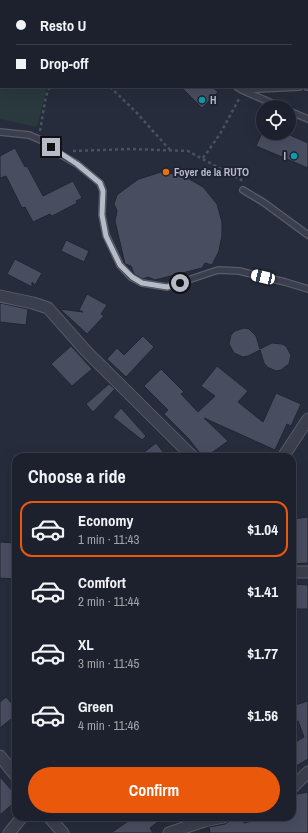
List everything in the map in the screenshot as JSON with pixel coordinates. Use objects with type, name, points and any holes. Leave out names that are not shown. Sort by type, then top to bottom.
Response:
[{"type":"street","points":[[0,296],[33,303],[48,308],[86,351],[188,453]]},
{"type":"street","points":[[286,453],[308,419]]},
{"type":"street","points":[[296,572],[308,572]]},
{"type":"street","points":[[0,756],[12,771]]},
{"type":"street","points":[[296,784],[308,772]]},
{"type":"street","points":[[9,833],[19,821]]},
{"type":"street","points":[[52,821],[63,833]]},
{"type":"street","points":[[169,833],[204,821]]},
{"type":"lane","points":[[240,88],[266,100]]},
{"type":"lane","points":[[296,114],[308,119]]},
{"type":"lane","points":[[0,132],[29,135],[43,141],[77,164],[100,183],[103,191],[102,215],[106,236],[120,265],[132,277],[142,283],[167,287],[218,270],[239,271],[308,289]]},
{"type":"lane","points":[[243,190],[263,202],[308,234]]},
{"type":"path","points":[[40,132],[46,96],[50,88]]},
{"type":"path","points":[[111,88],[136,112],[170,150]]},
{"type":"path","points":[[64,156],[68,152],[130,149],[188,151],[203,158],[220,134],[239,100],[240,88]]},
{"type":"shaded area","points":[[0,88],[47,88],[37,127],[0,119]]},
{"type":"building","name":"H","points":[[182,88],[213,88],[218,92],[202,108]]},
{"type":"building","name":"I","points":[[296,138],[308,143],[308,168],[256,146],[259,140],[296,140]]},
{"type":"building","points":[[15,148],[25,167],[27,166],[43,196],[73,181],[82,198],[76,201],[77,203],[52,216],[50,214],[33,222],[25,207],[22,208],[6,176],[0,178],[0,156]]},
{"type":"building","points":[[161,172],[182,175],[203,187],[217,204],[222,222],[222,235],[219,251],[212,265],[205,263],[202,268],[155,280],[148,277],[143,279],[134,274],[131,266],[125,264],[115,221],[117,211],[114,204],[117,195],[133,183],[139,179]]},
{"type":"building","points":[[66,240],[89,251],[84,262],[61,251]]},
{"type":"building","points":[[15,259],[42,273],[35,285],[32,282],[32,287],[7,274]]},
{"type":"building","points":[[87,294],[107,305],[101,314],[104,316],[87,334],[60,309],[83,312],[79,310]]},
{"type":"building","points":[[0,303],[28,309],[26,325],[0,322]]},
{"type":"building","points":[[244,328],[249,329],[256,336],[260,349],[272,343],[286,346],[291,355],[289,364],[281,370],[276,371],[267,367],[264,363],[260,350],[243,357],[234,353],[229,344],[231,335],[235,331]]},
{"type":"building","points":[[143,336],[154,347],[126,377],[107,359],[117,348],[124,355]]},
{"type":"building","points":[[71,346],[92,369],[72,386],[51,364]]},
{"type":"building","points":[[217,366],[248,391],[238,402],[263,422],[276,393],[301,404],[291,426],[287,424],[275,450],[204,418],[228,441],[212,453],[200,453],[188,438],[164,414],[168,410],[144,386],[161,369],[184,392],[181,394],[198,412],[215,396],[201,386]]},
{"type":"building","points":[[109,384],[115,389],[93,412],[86,404]]},
{"type":"building","points":[[121,408],[146,436],[142,440],[113,417]]},
{"type":"building","points":[[156,443],[164,453],[143,453]]},
{"type":"building","points":[[308,517],[308,563],[296,564],[296,518]]},
{"type":"building","points":[[0,542],[12,543],[12,579],[0,578]]},
{"type":"building","points":[[296,584],[308,585],[308,609],[296,609]]},
{"type":"building","points":[[6,697],[12,704],[12,718],[0,728],[0,702]]},
{"type":"building","points":[[308,701],[308,759],[296,766],[296,742],[304,737],[298,721],[296,722],[296,705]]},
{"type":"building","points":[[0,777],[12,790],[12,804],[0,815]]},
{"type":"building","points":[[308,792],[308,833],[210,833],[209,827],[225,824],[230,821],[244,821],[244,823],[252,821],[296,821],[296,794]]},
{"type":"building","points":[[128,821],[159,821],[150,828],[153,833],[111,833]]},
{"type":"place","name":"H","points":[[202,100]]},
{"type":"place","name":"I","points":[[294,156]]},
{"type":"place","name":"Foyer de la RUTO","points":[[166,172]]},
{"type":"route","points":[[51,147],[77,164],[100,183],[103,191],[102,215],[106,236],[120,265],[132,277],[142,283],[167,287],[180,283]]}]
